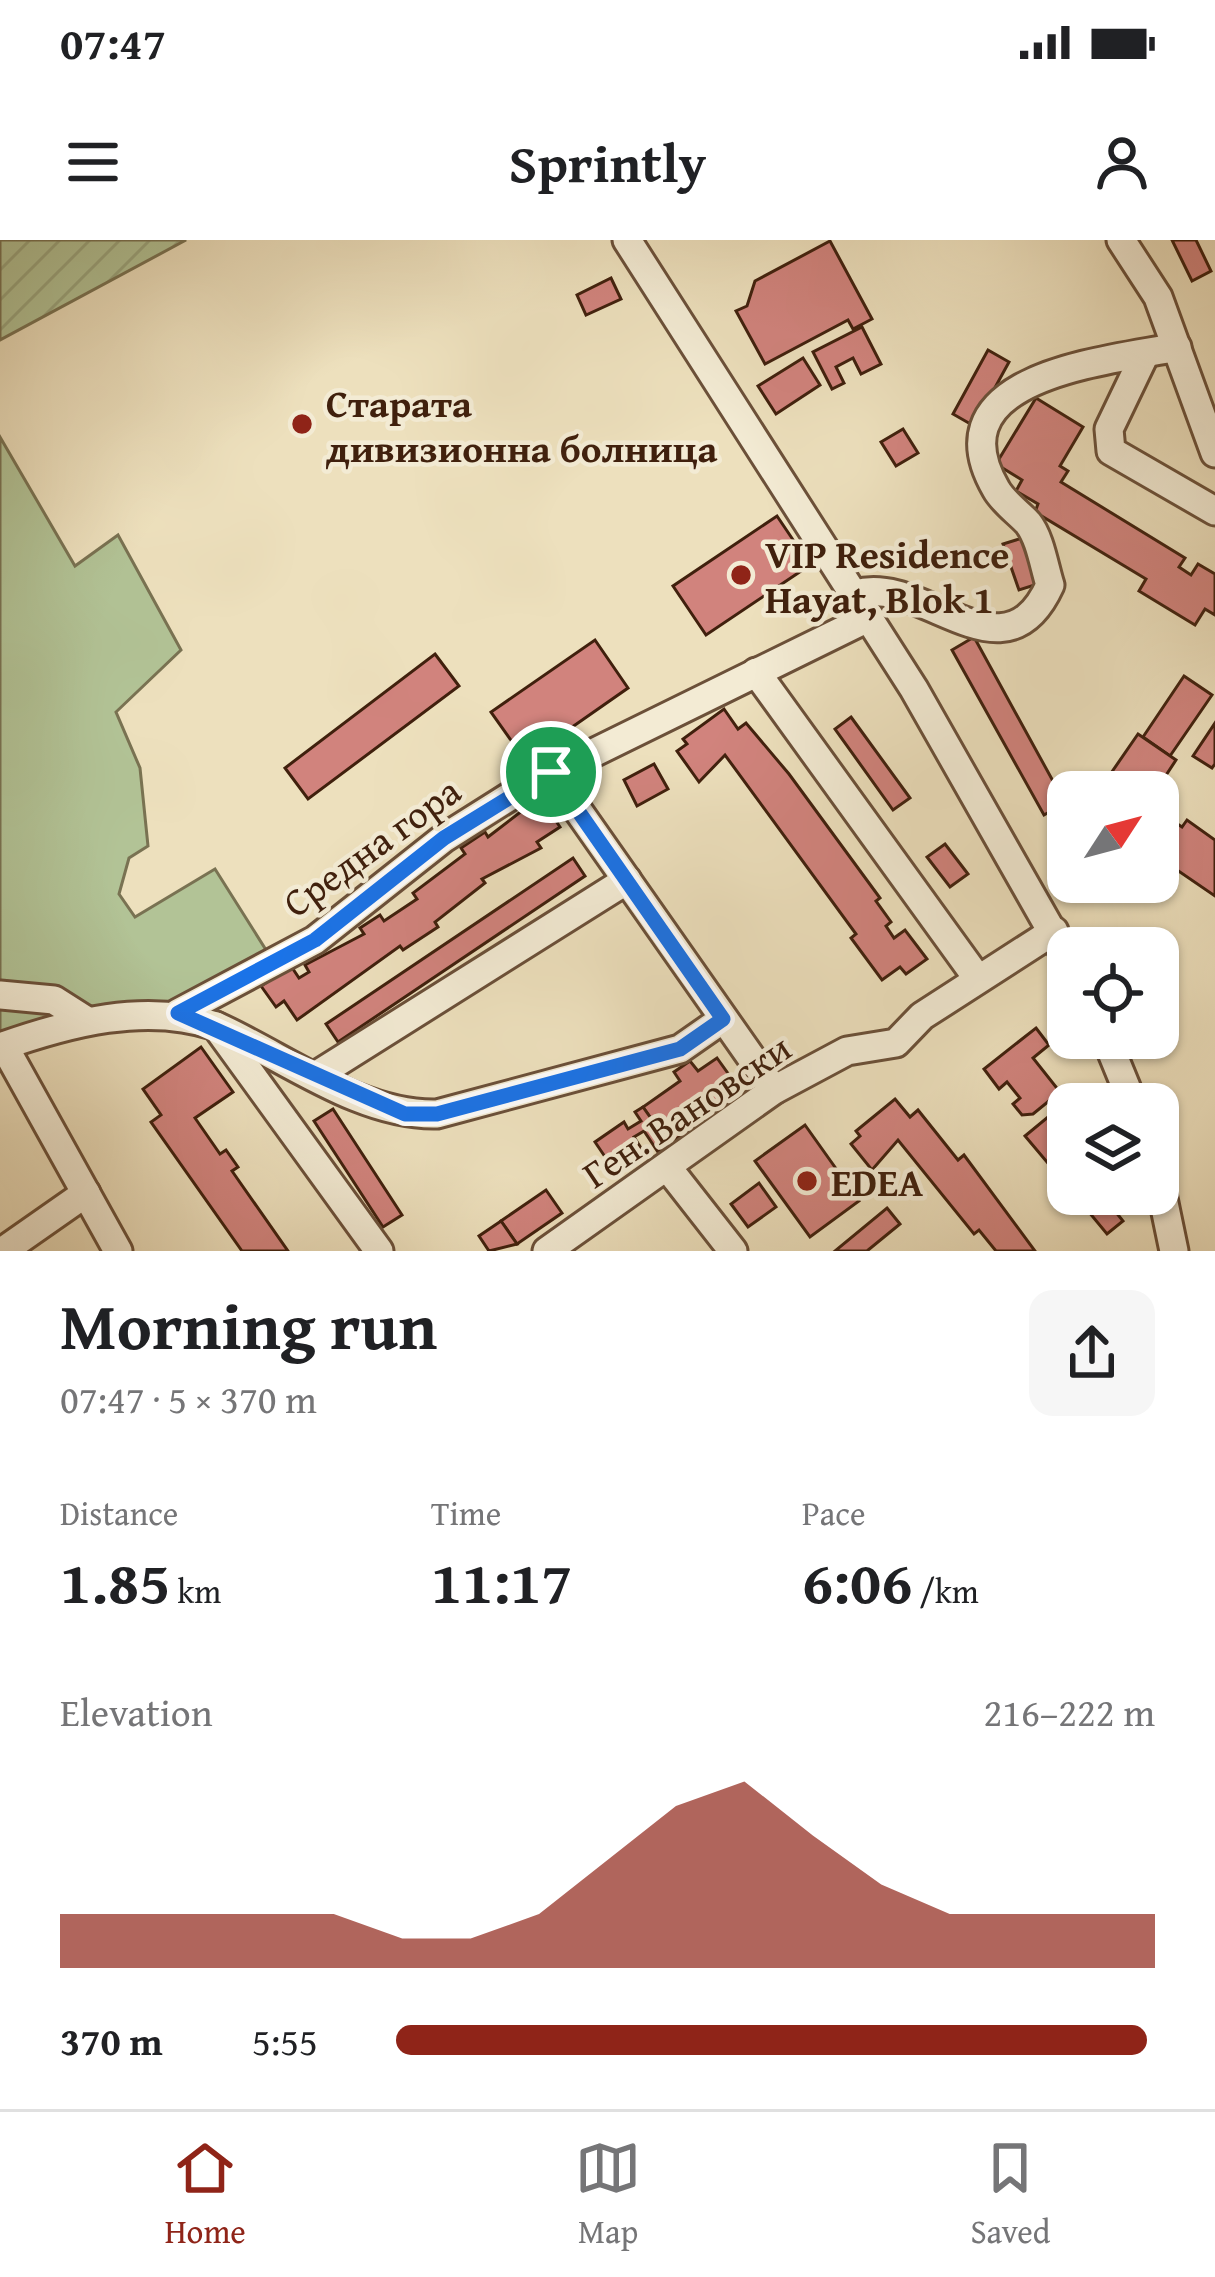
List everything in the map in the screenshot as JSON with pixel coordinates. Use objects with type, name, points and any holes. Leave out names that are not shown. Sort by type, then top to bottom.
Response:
[{"type":"street","points":[[627,240],[863,605],[1052,927]]},
{"type":"street","points":[[1121,240],[1158,297],[1215,453]]},
{"type":"street","points":[[863,605],[873,589],[905,592],[954,620],[987,630],[1016,622],[1041,604],[1050,584],[1032,528],[996,490],[983,454],[992,413],[1009,391],[1041,376],[1177,347]]},
{"type":"street","points":[[1145,354],[1109,429],[1111,451],[1215,511]]},
{"type":"street","name":"Средна гора","points":[[178,1013],[315,940],[444,838],[551,772],[756,672],[863,605]]},
{"type":"street","points":[[756,672],[978,979]]},
{"type":"street","points":[[551,772],[775,1090]]},
{"type":"street","points":[[316,1075],[627,880]]},
{"type":"street","name":"Ген. Вановски","points":[[547,1251],[775,1090],[847,1052],[896,1043],[922,1016],[1047,935]]},
{"type":"street","points":[[0,995],[54,1000],[87,1021]]},
{"type":"street","points":[[118,1251],[2,1047],[87,1021],[178,1013],[216,1026],[374,1105],[405,1114],[437,1114],[680,1049],[723,1019]]},
{"type":"street","points":[[216,1026],[379,1251]]},
{"type":"street","points":[[668,1168],[733,1251]]},
{"type":"street","points":[[3,1251],[86,1193]]},
{"type":"street","points":[[1167,1215],[1174,1251]]},
{"type":"green space","points":[[0,240],[186,240],[0,340]]},
{"type":"green space","points":[[0,437],[75,566],[118,535],[181,650],[116,712],[140,768],[148,846],[129,858],[119,894],[135,917],[215,869],[273,961],[124,1019],[0,1047]]},
{"type":"building","points":[[1172,240],[1196,240],[1211,271],[1192,281]]},
{"type":"building","points":[[830,241],[872,319],[853,329],[848,320],[765,364],[736,311],[747,306],[755,281]]},
{"type":"building","points":[[611,278],[621,299],[586,315],[577,295]]},
{"type":"building","points":[[862,327],[881,364],[861,374],[853,358],[836,367],[844,383],[832,389],[813,352]]},
{"type":"building","points":[[988,350],[1009,362],[974,426],[953,414]]},
{"type":"building","points":[[803,358],[820,385],[776,414],[758,386]]},
{"type":"building","points":[[1036,398],[1083,427],[1060,466],[1068,471],[1061,482],[1185,558],[1179,567],[1191,575],[1198,564],[1215,574],[1215,615],[1205,609],[1195,625],[1139,591],[1146,579],[1035,512],[1038,504],[1016,491],[1022,480],[996,464]]},
{"type":"building","points":[[903,429],[918,453],[896,466],[881,442]]},
{"type":"building","name":"VIP Residence Hayat, Blok 1","points":[[777,516],[810,565],[706,635],[673,586]]},
{"type":"building","points":[[1026,537],[1041,583],[1019,590],[1003,544]]},
{"type":"building","points":[[974,637],[1047,771],[1044,815],[952,650]]},
{"type":"building","points":[[595,640],[628,688],[525,760],[491,712]]},
{"type":"building","points":[[435,654],[459,686],[308,799],[285,768]]},
{"type":"building","points":[[1184,676],[1212,695],[1170,756],[1143,737]]},
{"type":"building","points":[[724,709],[738,729],[746,723],[789,774],[880,898],[876,901],[891,922],[886,926],[894,938],[905,930],[927,959],[906,974],[900,967],[882,980],[851,938],[856,934],[725,755],[699,782],[677,751],[687,744],[683,739]]},
{"type":"building","points":[[851,717],[910,798],[893,810],[835,729]]},
{"type":"building","points":[[1215,723],[1215,764],[1212,768],[1193,756]]},
{"type":"building","points":[[1138,734],[1176,760],[1169,771],[1112,771]]},
{"type":"building","points":[[654,764],[668,789],[637,806],[624,780]]},
{"type":"building","points":[[540,797],[560,827],[537,842],[541,848],[482,879],[485,883],[435,922],[438,927],[403,950],[400,946],[297,1020],[284,1001],[276,1007],[261,986],[291,966],[299,978],[309,972],[305,965],[364,934],[360,928],[380,915],[384,921],[417,899],[413,893],[465,854],[461,848],[485,832],[488,837]]},
{"type":"building","points":[[1187,820],[1215,840],[1215,896],[1179,871],[1179,825]]},
{"type":"building","points":[[945,844],[968,874],[950,887],[927,857]]},
{"type":"building","points":[[573,858],[585,876],[338,1042],[326,1024]]},
{"type":"building","points":[[1036,1028],[1047,1042],[1033,1058],[1053,1083],[1047,1083],[1047,1103],[1033,1114],[1022,1115],[1013,1104],[1020,1098],[1007,1082],[999,1089],[984,1069]]},
{"type":"building","points":[[201,1047],[233,1092],[195,1118],[220,1154],[226,1150],[238,1167],[232,1171],[288,1251],[242,1251],[151,1122],[161,1115],[143,1089]]},
{"type":"building","points":[[717,1058],[742,1093],[669,1144],[643,1107],[680,1081],[674,1072],[690,1061],[698,1071]]},
{"type":"building","points":[[895,1099],[910,1117],[918,1110],[958,1160],[964,1155],[1035,1251],[996,1251],[979,1230],[974,1234],[898,1140],[872,1170],[851,1144],[860,1136],[856,1131]]},
{"type":"building","points":[[643,1107],[669,1144],[658,1152],[644,1131],[634,1137],[643,1151],[614,1170],[595,1142],[624,1122],[628,1129],[641,1121],[635,1112]]},
{"type":"building","points":[[333,1109],[402,1215],[383,1227],[314,1121]]},
{"type":"building","points":[[1047,1118],[1047,1162],[1025,1136]]},
{"type":"building","name":"EDEA","points":[[805,1125],[859,1201],[810,1237],[755,1161]]},
{"type":"building","points":[[759,1183],[776,1207],[748,1227],[731,1204]]},
{"type":"building","points":[[546,1190],[562,1213],[517,1244],[501,1221]]},
{"type":"building","points":[[887,1208],[900,1224],[867,1251],[835,1251]]},
{"type":"building","points":[[1091,1215],[1118,1215],[1123,1221],[1107,1234]]},
{"type":"building","points":[[501,1221],[517,1244],[489,1251],[479,1236]]},
{"type":"place","name":"Старата дивизионна болница","points":[[302,424]]},
{"type":"place","name":"VIP Residence Hayat, Blok 1","points":[[741,575]]},
{"type":"place","name":"EDEA","points":[[807,1181]]},
{"type":"route","points":[[551,772],[723,1019],[680,1049],[437,1114],[405,1114],[374,1105],[278,1054],[178,1013],[315,940],[369,902],[444,838],[551,772]]}]
